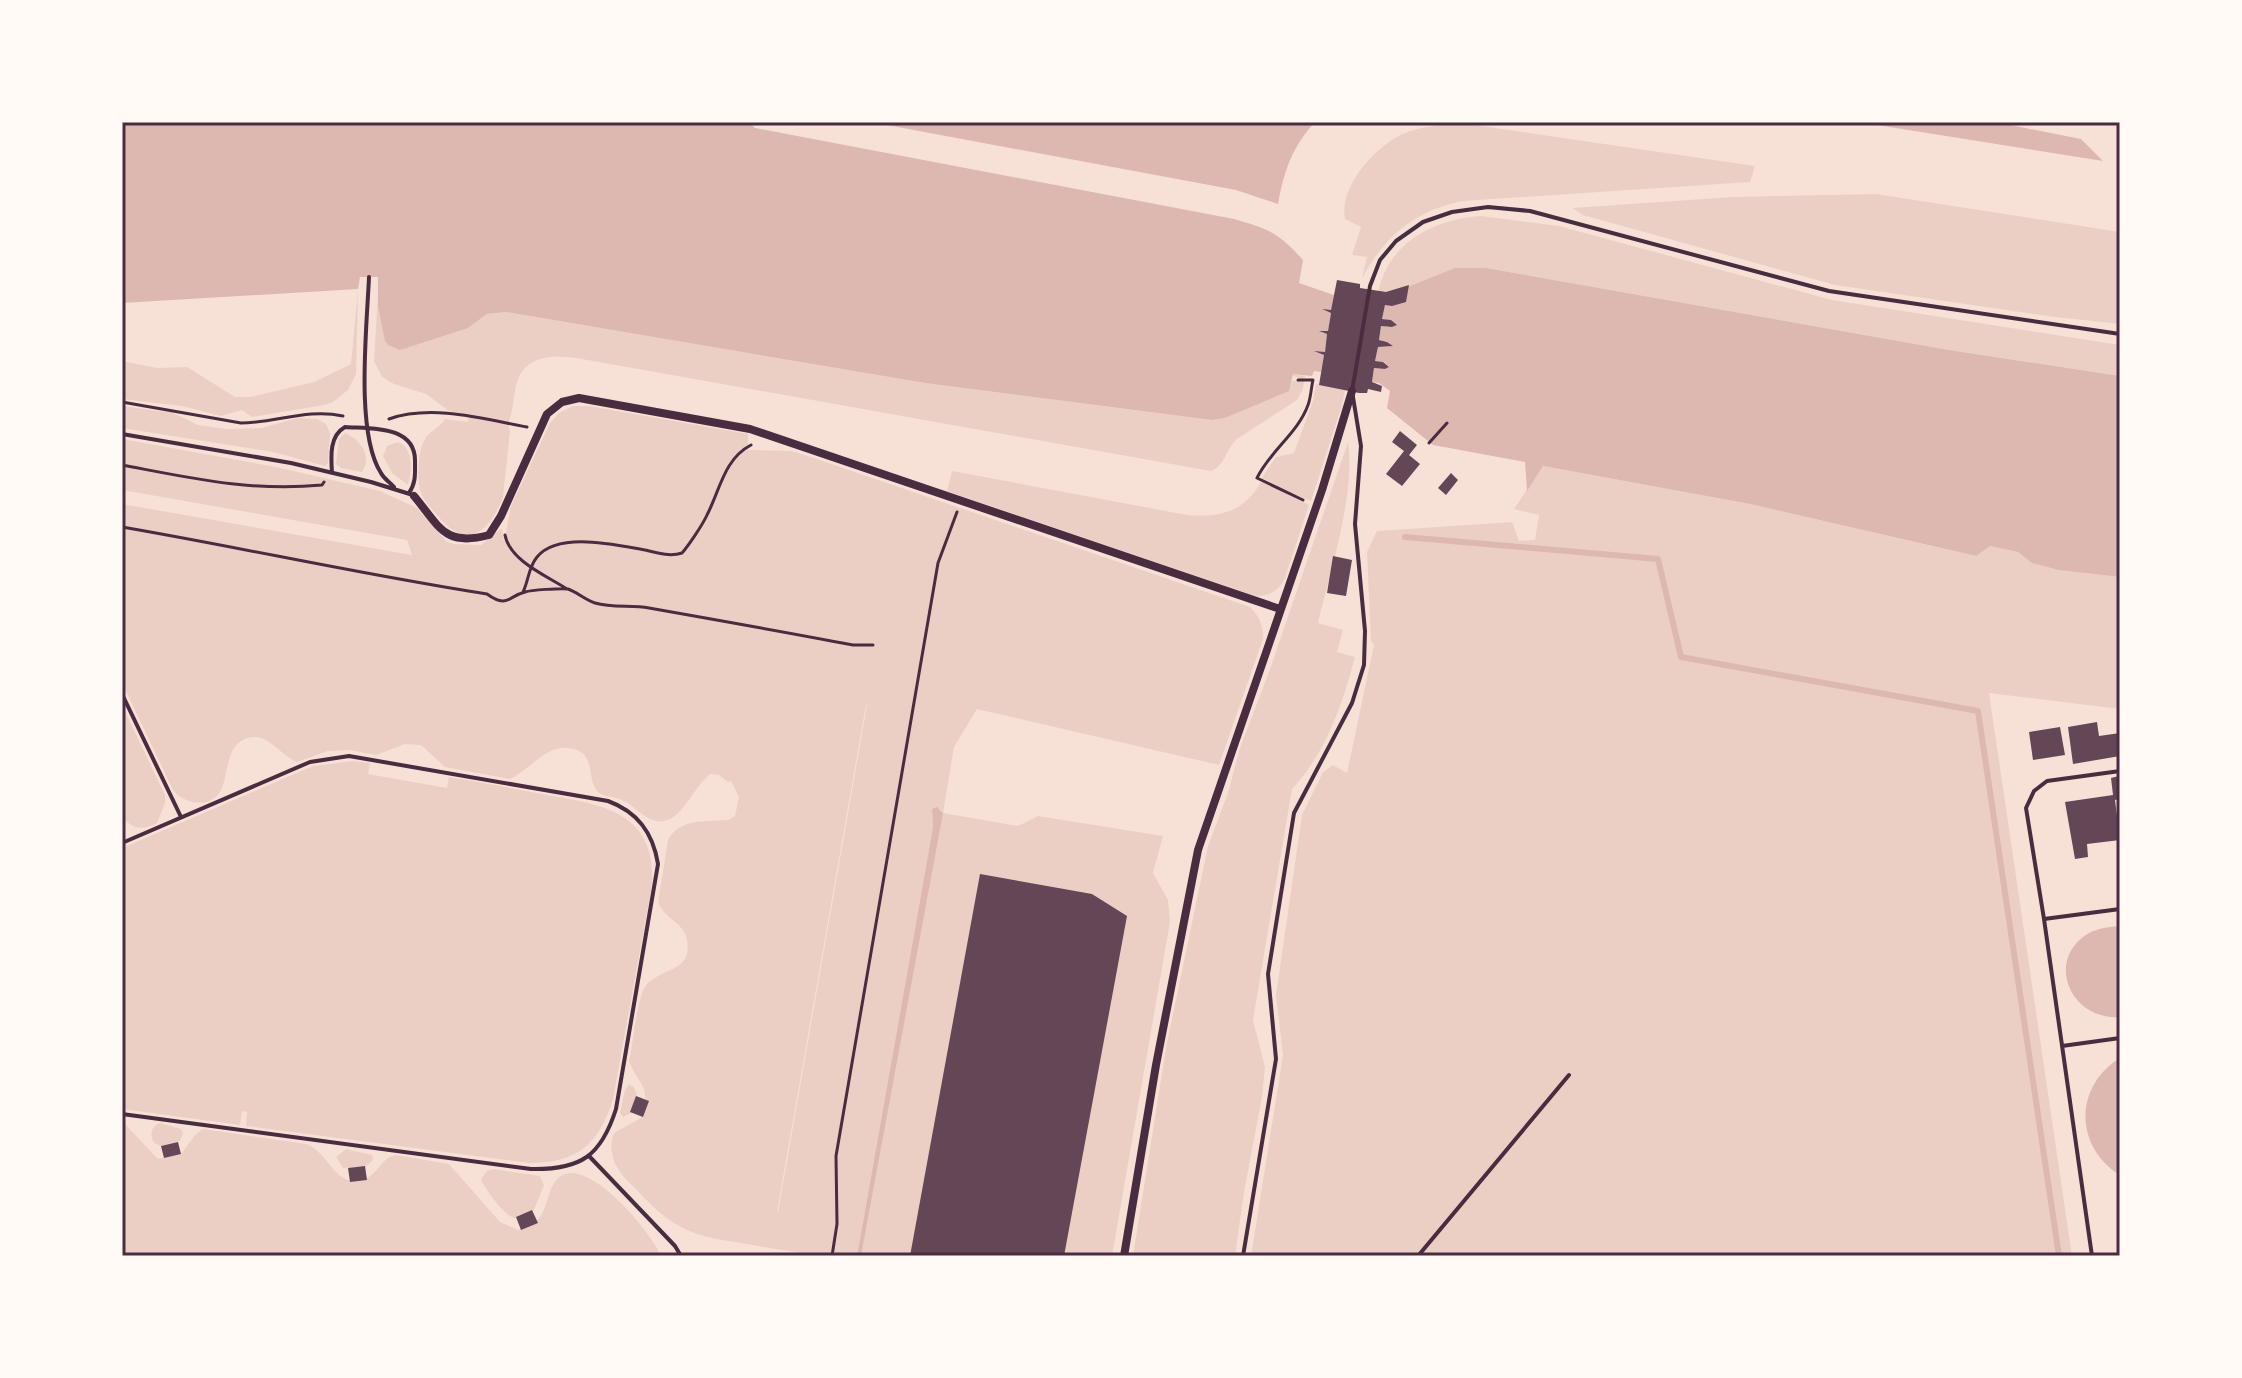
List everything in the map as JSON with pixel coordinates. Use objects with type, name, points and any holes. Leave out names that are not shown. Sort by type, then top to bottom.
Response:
[{"type":"street","points":[[1124,1256],[1156,1065],[1198,850],[1322,490],[1352,391]]},
{"type":"street","points":[[411,494],[441,529],[455,539],[468,541],[489,535],[554,407],[579,398],[750,429],[1280,609]]},
{"type":"lane","points":[[1243,1256],[1276,1059],[1268,974],[1294,813],[1352,703],[1364,665],[1365,631],[1355,524],[1361,446],[1352,391],[1370,286],[1380,260],[1396,241],[1423,222],[1452,212],[1488,207],[1530,211],[1829,291],[2120,334]]},
{"type":"lane","points":[[369,277],[364,398],[377,466],[396,489]]},
{"type":"lane","points":[[122,434],[291,463],[411,494],[415,482],[415,450],[411,443],[395,432],[345,427],[336,433],[332,473]]},
{"type":"lane","points":[[122,694],[181,817]]},
{"type":"lane","points":[[122,843],[310,762],[349,756],[608,801],[631,812],[652,838],[658,876],[616,1109],[603,1142],[580,1162],[561,1168],[531,1169],[122,1114]]},
{"type":"lane","points":[[2092,1256],[2026,808],[2034,791],[2047,781],[2120,771]]},
{"type":"lane","points":[[2044,919],[2120,909]]},
{"type":"lane","points":[[2062,1046],[2120,1038]]},
{"type":"lane","points":[[1418,1256],[1569,1075]]},
{"type":"lane","points":[[589,1156],[681,1256]]},
{"type":"path","points":[[1289,493],[1257,478],[1267,459],[1304,414],[1313,380],[1298,380]]},
{"type":"path","points":[[122,402],[241,423],[327,412],[342,415],[369,429],[393,417],[419,412],[540,430]]},
{"type":"path","points":[[1429,443],[1447,423]]},
{"type":"path","points":[[523,592],[531,566],[543,551],[563,542],[625,546],[671,555],[682,553],[708,513],[715,492],[731,463],[748,445],[776,445],[780,440]]},
{"type":"path","points":[[122,465],[255,488],[322,485],[332,473]]},
{"type":"path","points":[[832,1256],[837,1224],[836,1156],[938,563],[961,501]]},
{"type":"path","points":[[501,516],[506,543],[531,566],[580,597],[603,605],[625,605],[853,645],[873,645]]},
{"type":"path","points":[[122,527],[270,553],[373,577],[487,594],[501,601],[523,592],[568,589]]},
{"type":"shaded area","points":[[122,122],[748,122],[755,128],[1234,219],[1265,229],[1280,238],[1303,260],[1299,283],[1334,295],[1331,310],[1324,310],[1331,313],[1328,331],[1321,332],[1327,334],[1325,352],[1317,352],[1324,355],[1321,372],[1314,371],[1312,376],[1293,374],[1289,391],[1225,418],[1212,420],[925,383],[506,312],[487,314],[468,328],[400,350],[385,341],[378,306],[378,277],[360,277],[358,289],[122,303]]},
{"type":"shaded area","points":[[871,122],[1315,122],[1290,160],[1278,204],[1236,190]]},
{"type":"shaded area","points":[[1858,122],[1995,122],[2081,139],[2103,161]]},
{"type":"shaded area","points":[[1455,123],[1755,166],[1750,182],[1462,201],[1429,212],[1403,228],[1381,249],[1362,278],[1367,257],[1352,255],[1361,227],[1345,219],[1344,208],[1358,173],[1385,145],[1402,134]]},
{"type":"shaded area","points":[[1876,194],[2120,232],[2120,324],[1835,285],[1583,215],[1572,208],[1733,197]]},
{"type":"shaded area","points":[[1481,216],[1559,226],[1832,300],[2120,345],[2120,376],[1949,350],[1486,268],[1408,287],[1377,300],[1389,265],[1399,250],[1412,239],[1444,223]]},
{"type":"shaded area","points":[[1455,268],[1486,268],[1949,350],[2120,376],[2120,577],[2058,570],[2032,563],[2018,552],[1990,546],[1976,556],[1750,504],[1543,466],[1527,491],[1525,462],[1433,445],[1387,408],[1390,391],[1372,382],[1374,368],[1389,367],[1384,362],[1375,361],[1378,347],[1393,346],[1379,340],[1381,326],[1396,325],[1391,320],[1382,319],[1385,305],[1408,287]]},
{"type":"shaded area","points":[[379,277],[378,306],[468,328],[487,314],[506,312],[925,383],[1212,420],[1225,418],[1288,391],[1292,381],[1299,378],[1293,374],[1305,376],[1297,400],[1237,439],[1216,469],[1211,471],[587,360],[550,357],[529,365],[521,373],[508,424],[510,431],[503,497],[484,528],[467,535],[448,526],[427,503],[420,490],[418,472],[420,451],[428,435],[445,419],[468,422],[469,415],[449,411],[426,394],[382,377],[374,361]]},
{"type":"shaded area","points":[[358,289],[356,374],[348,390],[333,402],[252,417],[242,410],[221,416],[182,406],[122,399],[122,361],[157,368],[187,367],[235,397],[251,397],[314,382],[351,364]]},
{"type":"shaded area","points":[[1316,384],[1345,390],[1342,405],[1311,501],[1289,492],[1289,495],[1309,505],[1285,578],[1280,587],[1268,594],[1253,595],[947,491],[952,471],[1187,515],[1220,514],[1247,500],[1261,482],[1276,488],[1277,485],[1262,478],[1276,457],[1294,453]]},
{"type":"shaded area","points":[[122,406],[173,413],[198,425],[227,429],[261,428],[298,418],[317,419],[326,424],[330,433],[328,463],[325,466],[273,452],[122,428]]},
{"type":"shaded area","points":[[573,406],[589,406],[748,434],[748,450],[791,451],[808,456],[1250,607],[1256,614],[1262,625],[1263,639],[1219,765],[977,709],[954,747],[943,813],[1018,826],[1038,816],[1163,836],[1153,873],[1168,900],[1170,922],[1112,1256],[861,1256],[942,810],[932,809],[933,827],[857,1256],[842,1256],[775,1249],[689,1231],[650,1204],[623,1175],[613,1156],[614,1133],[641,1118],[644,1107],[645,1093],[629,1061],[642,993],[651,981],[680,965],[687,951],[685,934],[658,902],[668,840],[686,825],[728,820],[735,816],[739,797],[731,781],[710,774],[674,817],[657,821],[624,801],[599,793],[584,754],[569,748],[552,750],[510,779],[445,767],[421,745],[405,744],[376,755],[350,750],[328,751],[297,762],[266,740],[255,737],[245,739],[233,749],[221,790],[211,800],[197,803],[184,799],[173,790],[122,683],[122,504],[412,555],[407,540],[122,490],[122,439],[276,467],[380,491],[417,508],[447,542],[481,545],[502,528],[504,542],[511,506],[550,423],[559,413]],"holes":[[[866,705],[778,1212],[777,1212]]]},
{"type":"shaded area","points":[[345,433],[356,439],[363,449],[366,460],[362,472],[336,464],[339,439]]},
{"type":"shaded area","points":[[398,442],[409,455],[408,485],[392,473],[383,456],[387,446]]},
{"type":"shaded area","points":[[1348,442],[1350,462],[1345,508],[1318,623],[1343,630],[1337,652],[1355,657],[1332,727],[1315,759],[1292,789],[1253,1020],[1265,1067],[1235,1256],[1133,1256],[1166,1048],[1208,846]]},
{"type":"shaded area","points":[[1543,466],[1750,504],[1975,556],[1990,546],[2018,552],[2032,563],[2058,570],[2120,577],[2120,709],[1989,693],[2072,1256],[1251,1256],[1283,1055],[1276,995],[1302,815],[1323,772],[1333,765],[1347,773],[1374,645],[1371,641],[1367,552],[1377,531],[1512,522],[1519,541],[1535,540],[1539,515],[1514,509]]},
{"type":"shaded area","points":[[122,705],[165,795],[157,823],[142,828],[122,818]]},
{"type":"shaded area","points":[[353,761],[370,763],[368,774],[447,788],[449,777],[603,807],[634,826],[645,841],[651,860],[652,885],[613,1099],[601,1128],[574,1155],[530,1163],[246,1126],[247,1112],[242,1111],[240,1125],[122,1109],[122,848],[313,766]]},
{"type":"shaded area","points":[[937,807],[943,813],[861,1256],[857,1256],[933,827],[932,809]]},
{"type":"shaded area","points":[[2120,926],[2120,1017],[2102,1016],[2076,999],[2066,972],[2068,958],[2075,944],[2089,933]]},
{"type":"shaded area","points":[[2120,1058],[2120,1175],[2094,1149],[2086,1116],[2094,1084]]},
{"type":"shaded area","points":[[629,1085],[637,1094],[631,1113],[623,1117],[620,1113]]},
{"type":"shaded area","points":[[122,1121],[158,1159],[181,1154],[203,1129],[306,1144],[347,1180],[367,1178],[389,1157],[396,1155],[449,1164],[500,1222],[518,1230],[540,1218],[556,1180],[573,1173],[587,1177],[618,1200],[646,1231],[661,1256],[122,1256]]},
{"type":"shaded area","points":[[160,1123],[181,1129],[180,1141],[161,1146],[154,1143],[152,1132]]},
{"type":"shaded area","points":[[346,1149],[372,1155],[373,1160],[365,1167],[343,1168],[336,1157]]},
{"type":"shaded area","points":[[494,1169],[540,1176],[544,1185],[534,1210],[515,1218],[501,1208],[481,1179],[487,1171]]},
{"type":"building","points":[[1337,280],[1386,292],[1409,285],[1406,302],[1385,305],[1382,319],[1391,320],[1397,325],[1381,326],[1379,340],[1393,346],[1378,347],[1375,361],[1389,367],[1374,368],[1372,382],[1382,386],[1381,392],[1368,389],[1367,393],[1359,393],[1319,385],[1324,355],[1314,351],[1325,352],[1327,334],[1319,331],[1328,331],[1331,313],[1322,309],[1331,310]]},
{"type":"building","points":[[1400,431],[1417,445],[1409,455],[1420,464],[1402,486],[1386,474],[1404,451],[1392,442]]},
{"type":"building","points":[[1451,473],[1458,480],[1446,495],[1438,488]]},
{"type":"building","points":[[1333,556],[1352,560],[1346,596],[1327,593]]},
{"type":"building","points":[[2097,722],[2099,736],[2120,733],[2120,756],[2073,764],[2068,727]]},
{"type":"building","points":[[2060,727],[2065,755],[2033,760],[2029,732]]},
{"type":"building","points":[[2119,776],[2120,799],[2115,800],[2120,840],[2087,844],[2088,857],[2075,859],[2065,802],[2113,795],[2111,778]]},
{"type":"building","points":[[980,874],[1092,894],[1127,916],[1064,1256],[910,1256]]},
{"type":"building","points":[[636,1096],[649,1101],[643,1117],[630,1112]]},
{"type":"building","points":[[178,1142],[181,1154],[164,1158],[161,1146]]},
{"type":"building","points":[[365,1166],[367,1180],[350,1182],[348,1168]]},
{"type":"building","points":[[532,1210],[538,1223],[521,1230],[516,1217]]},
{"type":"waterway","points":[[1405,537],[1658,559],[1681,657],[1978,711],[2059,1256]]}]
